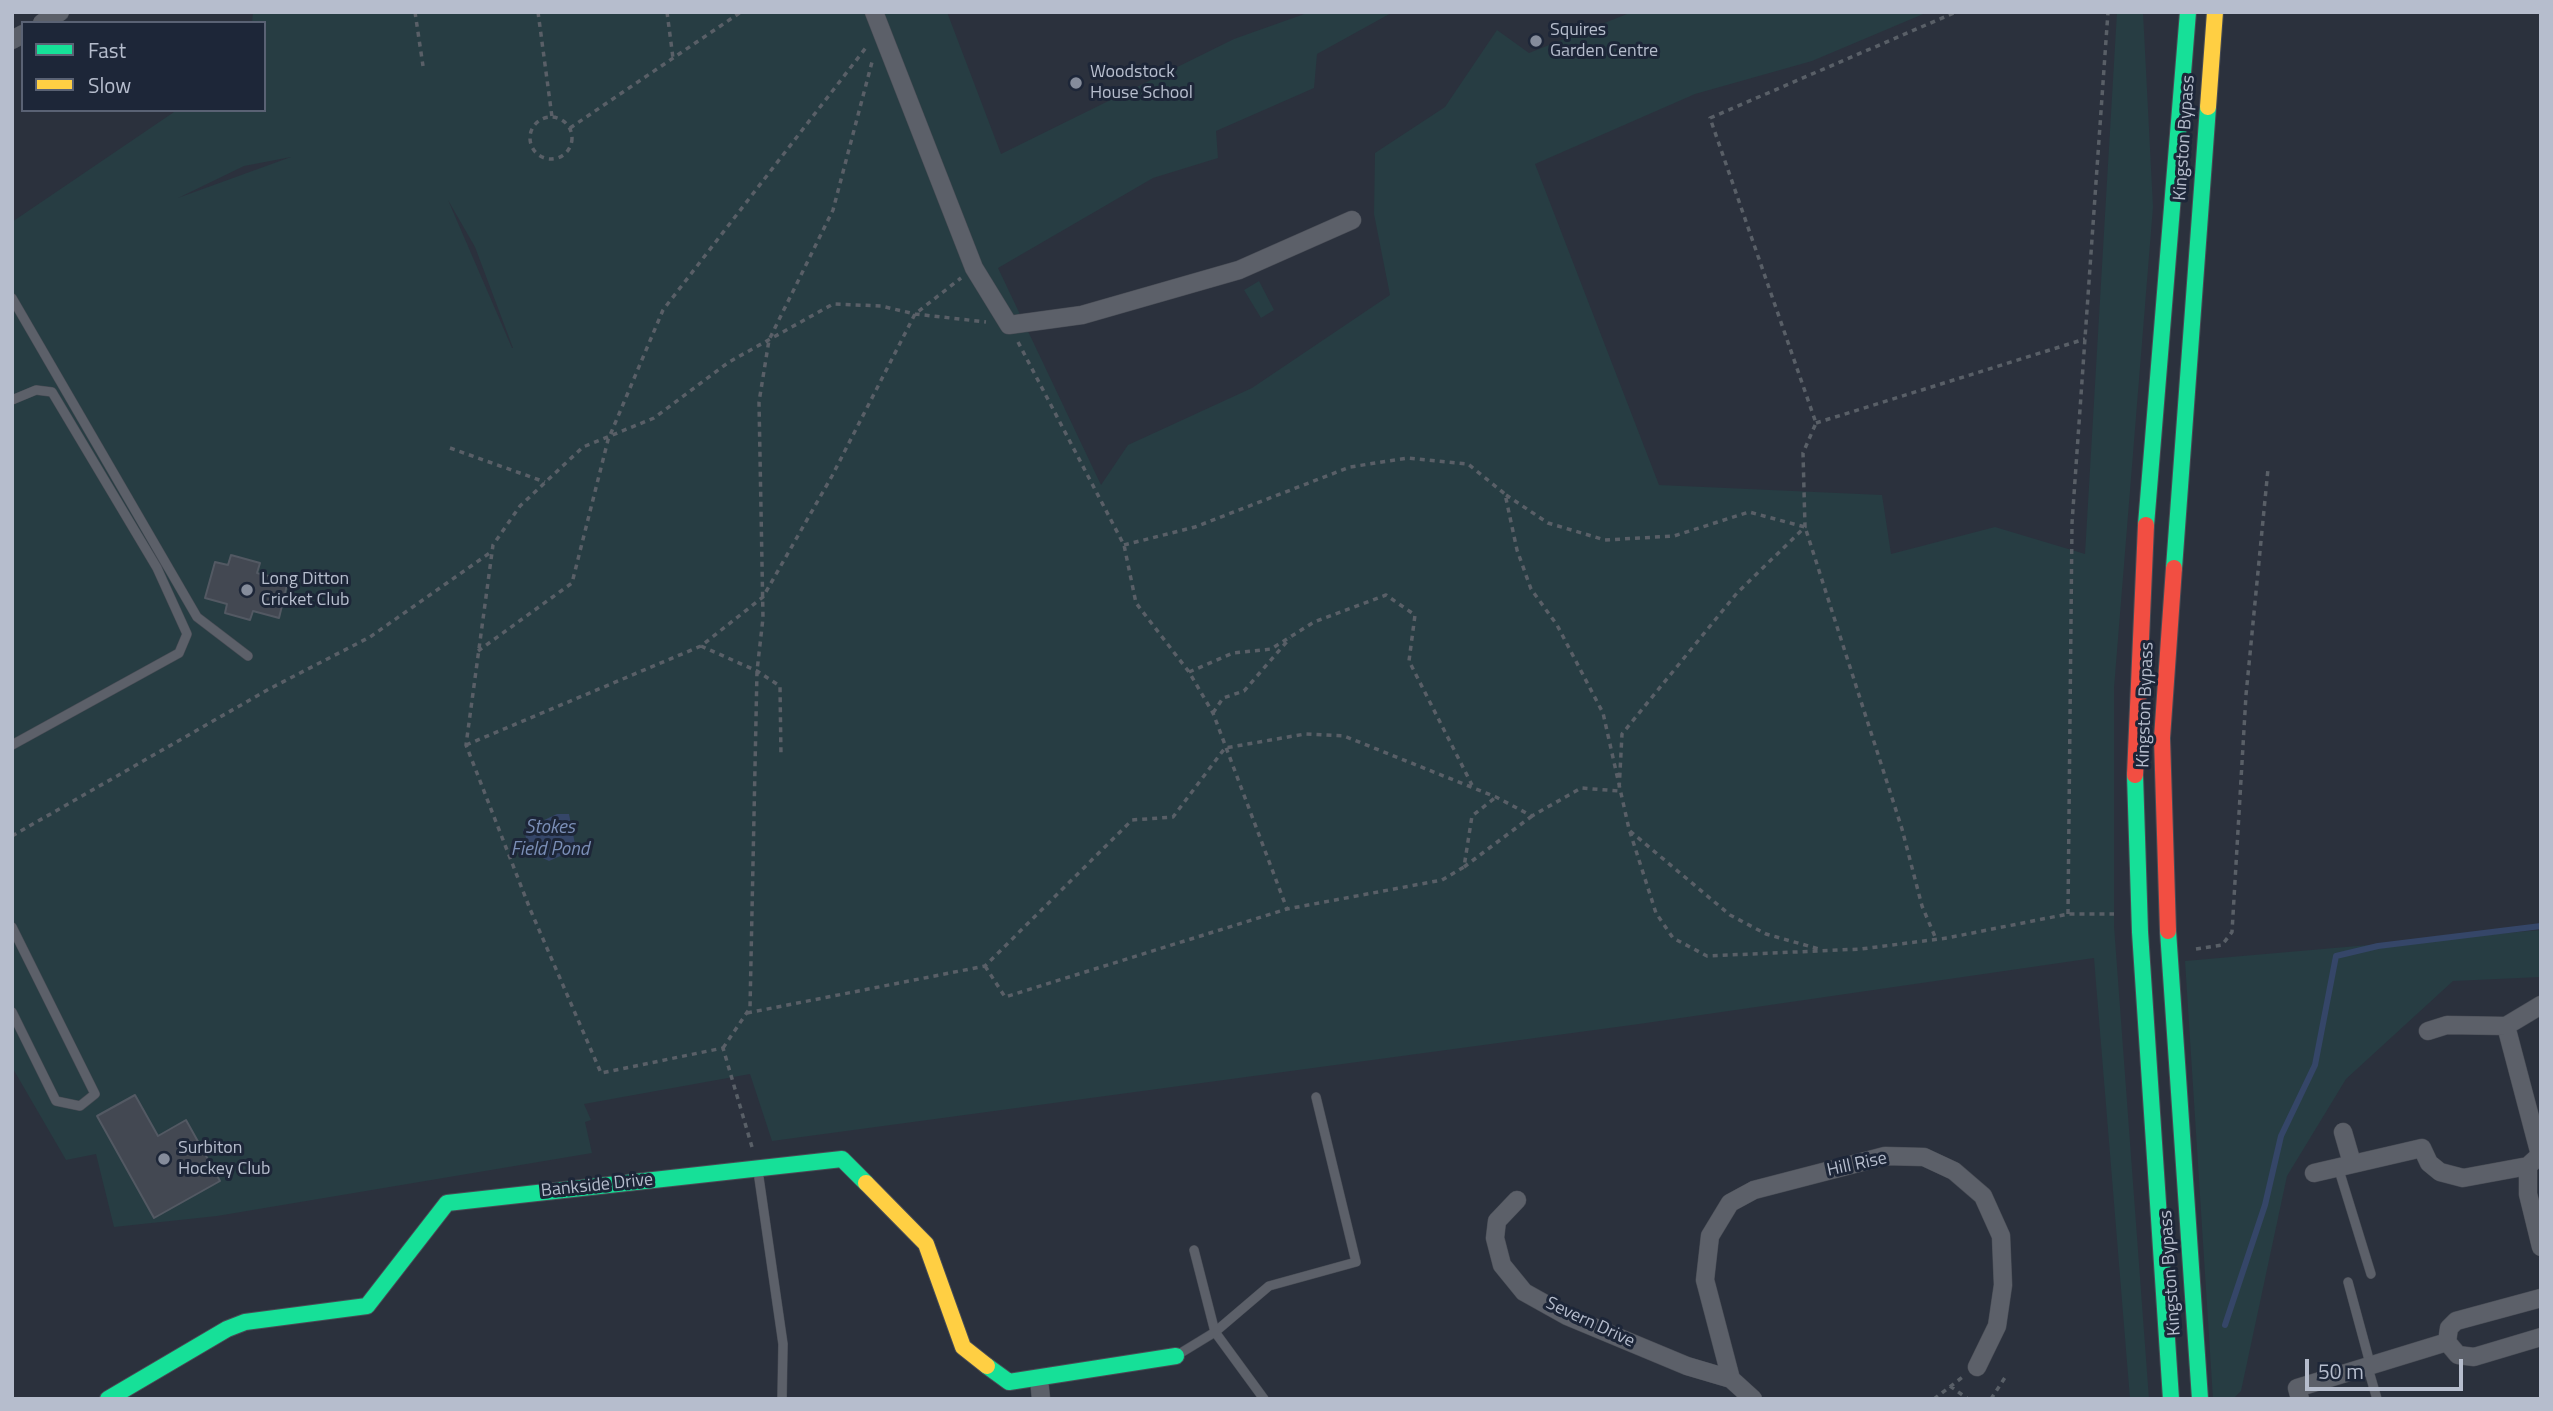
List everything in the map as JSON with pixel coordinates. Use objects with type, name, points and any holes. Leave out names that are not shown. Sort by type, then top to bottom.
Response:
[{"type":"main road","points":[[2176,155],[2188,12]]},
{"type":"main road","name":"Kingston Bypass","points":[[2200,1399],[2169,953],[2162,738],[2215,12]]},
{"type":"main road","points":[[2169,38],[2176,155]]},
{"type":"main road","name":"Kingston Bypass","points":[[2171,1399],[2140,914],[2134,755],[2146,526],[2176,155]]},
{"type":"main road","name":"Bankside Drive","points":[[108,1399],[227,1329],[246,1322],[367,1306],[447,1203],[842,1159],[926,1244],[963,1346],[1009,1382],[1176,1356]]},
{"type":"street","points":[[877,21],[974,268],[1009,325],[1082,315],[1239,270],[1352,220]]},
{"type":"street","points":[[2428,1031],[2447,1025],[2507,1026],[2541,1005]]},
{"type":"street","points":[[2314,1173],[2422,1148],[2429,1163],[2440,1172],[2463,1178],[2528,1166],[2540,1155],[2507,1026]]},
{"type":"street","points":[[2343,1132],[2345,1165]]},
{"type":"street","name":"Hill Rise","points":[[1731,1379],[1705,1280],[1710,1236],[1730,1203],[1754,1190],[1885,1156],[1924,1157],[1954,1171],[1983,1196],[2001,1236],[2003,1285],[1997,1326],[1977,1367]]},
{"type":"street","points":[[2528,1166],[2528,1194],[2541,1247]]},
{"type":"street","name":"Severn Drive","points":[[1517,1200],[1497,1221],[1495,1238],[1502,1265],[1524,1292],[1567,1316],[1687,1366],[1731,1379],[1753,1399]]},
{"type":"street","points":[[2541,1298],[2456,1321],[2449,1328],[2447,1342],[2458,1356],[2474,1357],[2541,1337]]},
{"type":"street","points":[[2300,1399],[2297,1388],[2447,1342]]},
{"type":"street","points":[[1039,1379],[1041,1399]]},
{"type":"lane","points":[[12,298],[197,617],[248,656]]},
{"type":"lane","points":[[12,400],[36,390],[52,392],[157,568],[187,634],[179,653],[12,746]]},
{"type":"lane","points":[[12,928],[95,1094],[80,1106],[56,1101],[12,1012]]},
{"type":"lane","points":[[1176,1356],[1215,1332],[1269,1286],[1356,1262],[1316,1097]]},
{"type":"lane","points":[[2345,1165],[2371,1274]]},
{"type":"lane","points":[[758,1168],[783,1344],[782,1399]]},
{"type":"lane","points":[[1194,1250],[1215,1332],[1264,1399]]},
{"type":"lane","points":[[2348,1282],[2377,1399]]},
{"type":"path","points":[[415,12],[423,66]]},
{"type":"path","points":[[538,12],[552,117]]},
{"type":"path","points":[[667,12],[674,58]]},
{"type":"path","points":[[570,128],[741,12]]},
{"type":"path","points":[[1936,939],[1922,906],[1902,830],[1805,527],[1803,453],[1816,423],[1710,118],[1956,12]]},
{"type":"path","points":[[2068,914],[2072,523],[2108,12]]},
{"type":"path","points":[[492,551],[466,745],[530,909],[601,1073],[723,1048],[750,1009],[757,671],[763,597],[759,402],[769,340],[833,210],[877,21]]},
{"type":"path","points":[[478,651],[572,583],[609,437],[663,310],[877,21]]},
{"type":"path","points":[[552,117],[570,128],[572,141],[567,152],[555,159],[542,156],[533,147],[531,133],[539,121],[552,117]]},
{"type":"path","points":[[466,745],[701,646],[763,597],[832,477],[915,314],[974,268]]},
{"type":"path","points":[[12,836],[269,689],[370,637],[492,551],[520,506],[583,447],[654,418],[729,362],[834,304],[881,306],[915,314],[1009,325],[1124,545],[1136,603],[1189,672],[1213,713],[1287,909]]},
{"type":"path","points":[[1816,423],[2085,339]]},
{"type":"path","points":[[450,449],[545,482]]},
{"type":"path","points":[[1124,545],[1195,527],[1350,467],[1408,458],[1468,464],[1504,494],[1548,523],[1605,540],[1674,536],[1749,512],[1805,527]]},
{"type":"path","points":[[2169,953],[2222,945],[2231,932],[2246,695],[2268,469]]},
{"type":"path","points":[[1504,494],[1517,550],[1531,589],[1557,625],[1603,713],[1629,829],[1656,913],[1673,938],[1707,956],[1825,950],[1936,939],[2068,914],[2140,914]]},
{"type":"path","points":[[1619,791],[1622,734],[1737,593],[1805,527]]},
{"type":"path","points":[[1189,672],[1233,653],[1270,649],[1314,622],[1386,595],[1415,615],[1409,661],[1472,787]]},
{"type":"path","points":[[1213,713],[1223,698],[1244,691],[1293,635]]},
{"type":"path","points":[[701,646],[757,671],[780,686],[781,757]]},
{"type":"path","points":[[747,1013],[985,967],[1132,820],[1173,817],[1225,748],[1305,734],[1344,736],[1496,797],[1532,816]]},
{"type":"path","points":[[985,967],[1005,997],[1287,909],[1442,880],[1464,867],[1532,816],[1581,788],[1619,791]]},
{"type":"path","points":[[1464,867],[1472,816],[1496,797]]},
{"type":"path","points":[[1629,829],[1730,915],[1766,934],[1825,950]]},
{"type":"path","points":[[723,1048],[758,1168]]},
{"type":"path","points":[[1934,1399],[1977,1367]]},
{"type":"path","points":[[1991,1399],[2006,1376]]},
{"type":"path","points":[[1950,1386],[1968,1399]]},
{"type":"green space","points":[[253,12],[947,12],[1001,154],[1234,39],[1310,12],[1393,12],[1317,54],[1314,88],[1216,131],[1218,158],[1153,178],[998,268],[1101,485],[1128,445],[1252,388],[1390,295],[1374,214],[1375,153],[1445,107],[1497,30],[1529,53],[1632,12],[1928,12],[1812,61],[1695,94],[1535,164],[1659,485],[1882,495],[1891,554],[1995,527],[2085,554],[2117,12],[2143,12],[2153,207],[2114,688],[2114,926],[2149,1399],[2130,1399],[2094,958],[1639,1024],[772,1141],[750,1074],[584,1104],[591,1120],[585,1122],[592,1153],[217,1216],[114,1227],[96,1154],[66,1160],[12,1067],[12,222],[174,112],[266,112],[266,21],[252,21]],"holes":[[[291,157],[178,198],[244,166]],[[448,200],[475,247],[513,348]]]},
{"type":"green space","points":[[1259,281],[1274,310],[1261,318],[1244,290]]},
{"type":"green space","points":[[2541,930],[2541,977],[2453,981],[2346,1079],[2287,1176],[2241,1391],[2233,1399],[2213,1399],[2185,961]]},
{"type":"water","name":"Stokes Field Pond","points":[[557,814],[569,814],[576,849],[549,861],[532,853],[523,830]]},
{"type":"building","name":"Long Ditton Cricket Club","points":[[231,555],[260,563],[257,573],[288,581],[279,618],[253,611],[250,620],[225,613],[227,604],[205,598],[215,562],[228,565]]},
{"type":"building","name":"Surbiton Hockey Club","points":[[135,1095],[158,1136],[186,1120],[220,1181],[154,1218],[97,1116]]},
{"type":"waterway","points":[[2225,1325],[2265,1205],[2281,1136],[2315,1065],[2336,956],[2378,946],[2541,926]]},
{"type":"traffic: fast","points":[[2146,525],[2188,12]]},
{"type":"traffic: fast","points":[[2174,568],[2208,107]]},
{"type":"traffic: fast","points":[[2135,775],[2140,932],[2171,1399]]},
{"type":"traffic: fast","points":[[2168,931],[2200,1399]]},
{"type":"traffic: fast","points":[[108,1399],[227,1329],[245,1322],[367,1306],[447,1203],[842,1159],[866,1183]]},
{"type":"traffic: fast","points":[[987,1366],[1009,1382],[1176,1356]]},
{"type":"traffic: slow","points":[[2208,107],[2215,12]]},
{"type":"traffic: slow","points":[[866,1183],[926,1244],[963,1347],[987,1366]]},
{"type":"traffic: jam","points":[[2135,775],[2146,525]]},
{"type":"traffic: jam","points":[[2168,931],[2162,738],[2174,568]]},
{"type":"place","name":"Squires Garden Centre","points":[[1536,41]]},
{"type":"place","name":"Woodstock House School","points":[[1076,83]]},
{"type":"place","name":"Long Ditton Cricket Club","points":[[247,590]]},
{"type":"place","name":"Surbiton Hockey Club","points":[[164,1159]]}]
